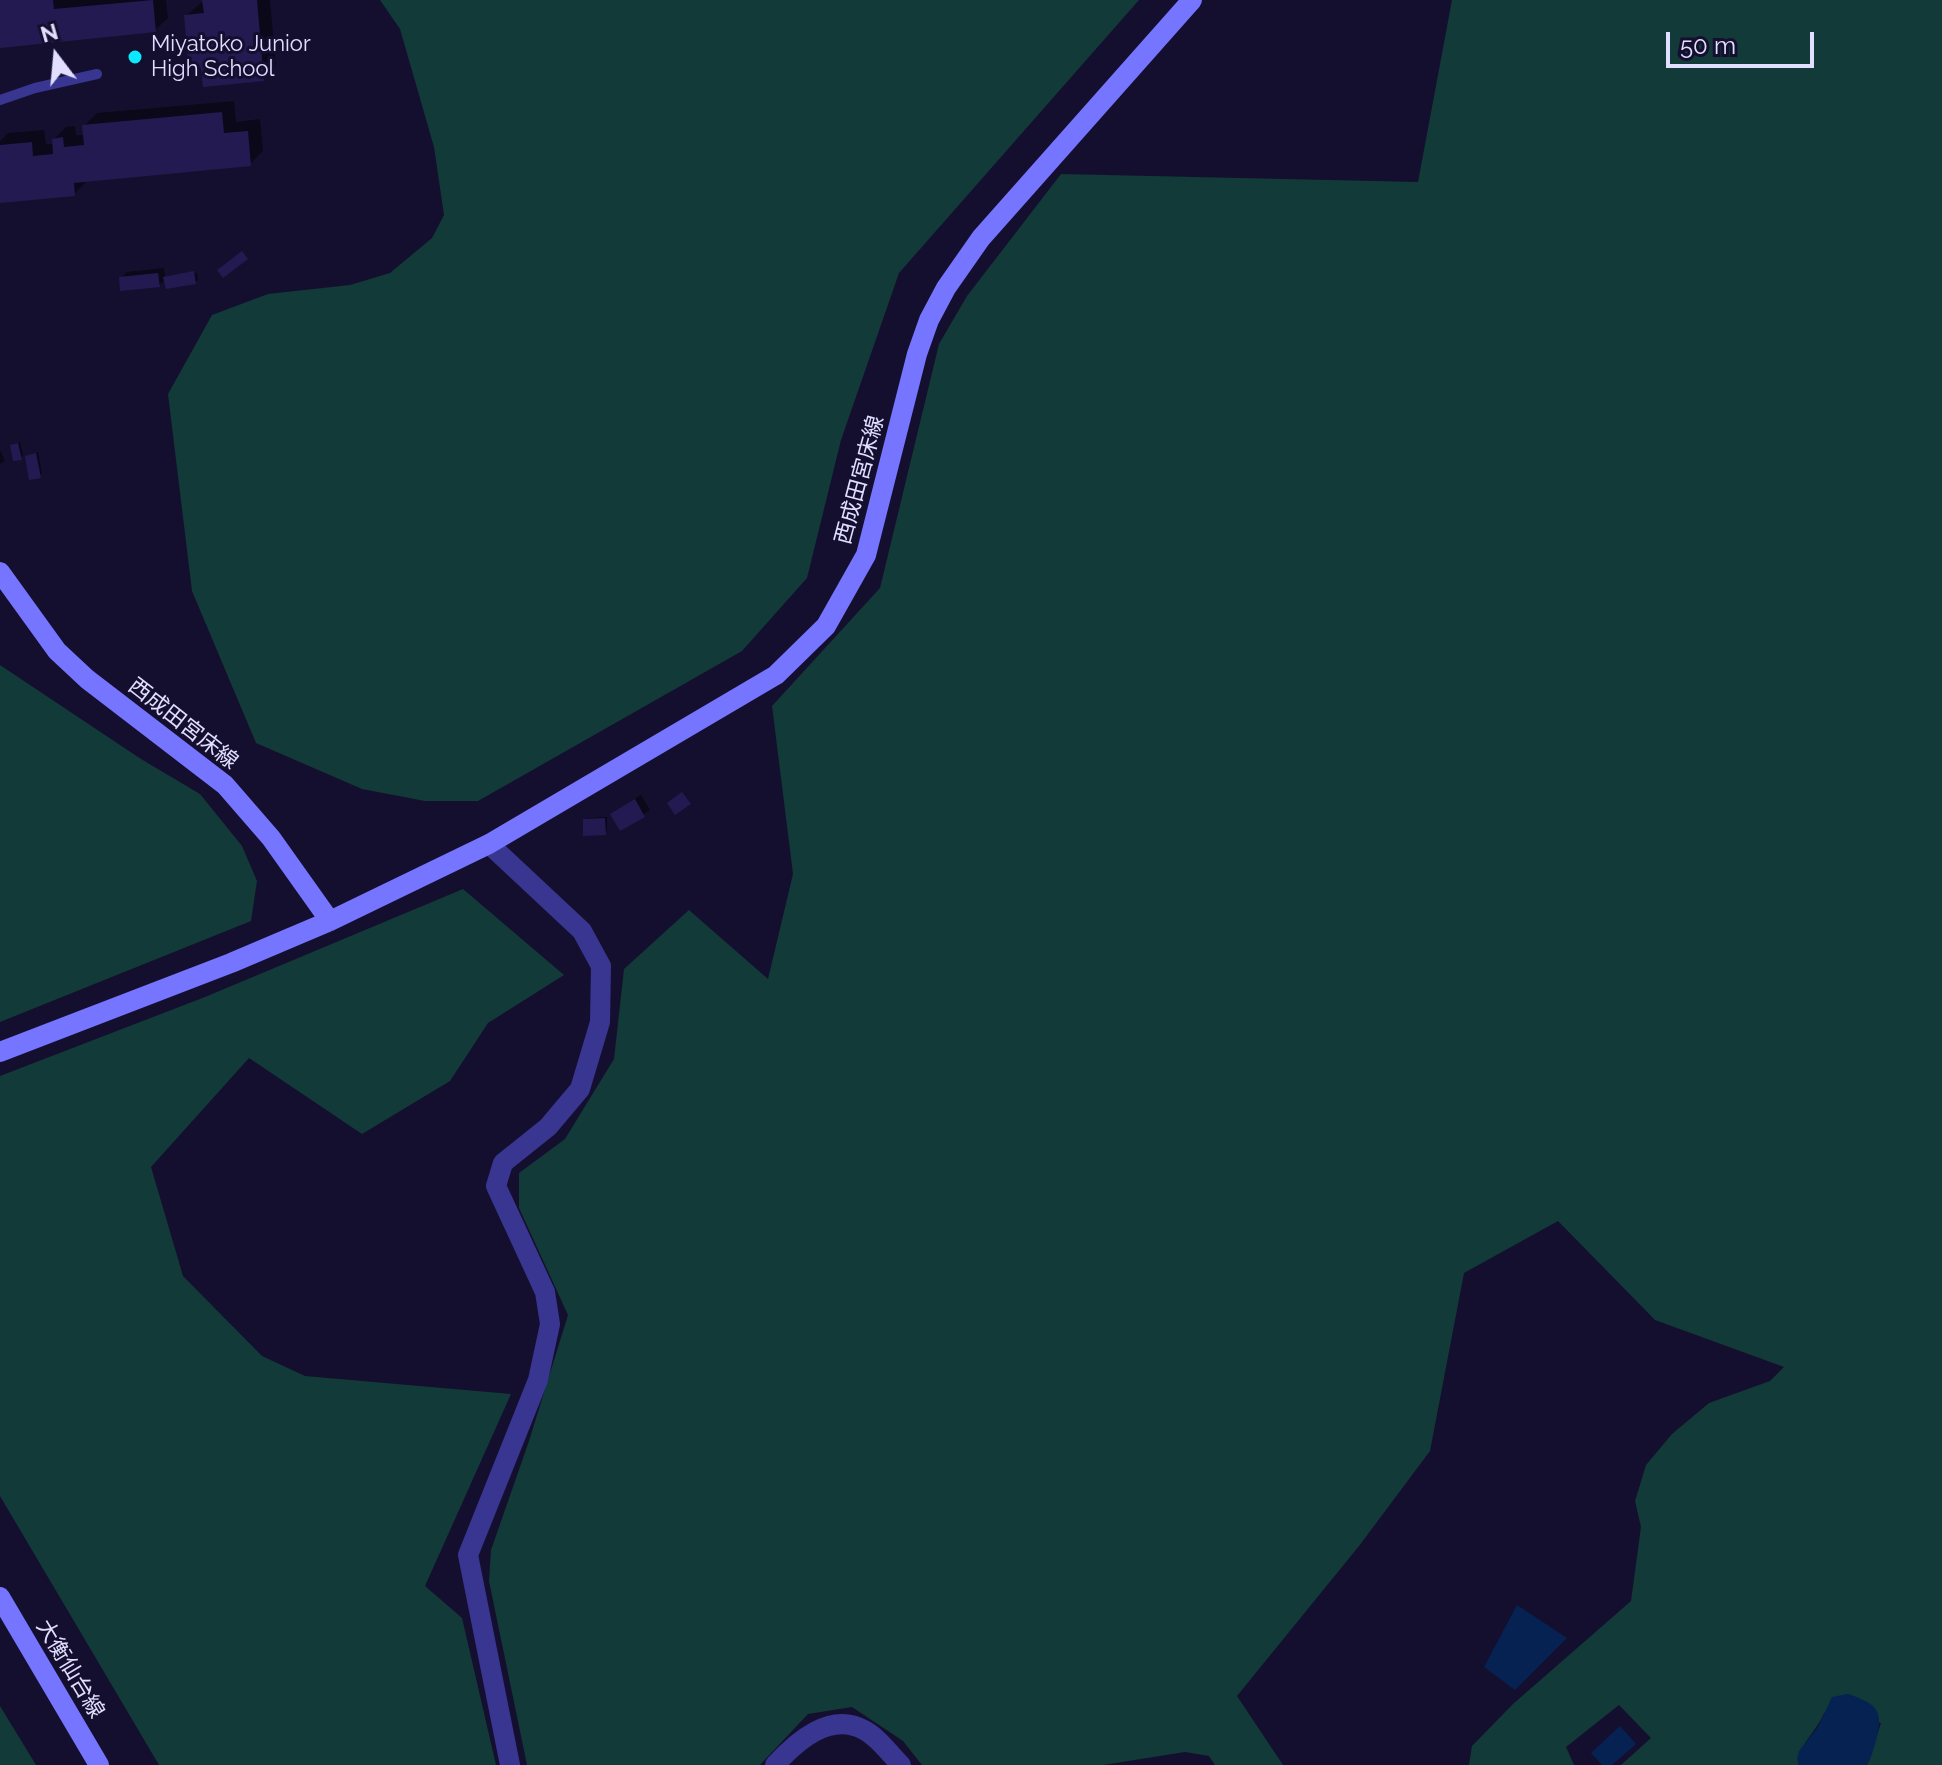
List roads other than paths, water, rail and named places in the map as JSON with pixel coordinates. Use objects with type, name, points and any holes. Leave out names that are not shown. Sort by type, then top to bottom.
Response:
[{"type":"main road","name":"西成田宮床線","points":[[0,1052],[231,963],[330,921],[489,844],[776,675],[826,626],[866,555],[917,354],[929,320],[946,288],[981,238],[1192,0]]},
{"type":"main road","name":"西成田宮床線","points":[[0,572],[49,641],[87,679],[225,785],[271,838],[330,921]]},
{"type":"main road","name":"大衡仙台線","points":[[0,1597],[99,1765]]},
{"type":"street","points":[[489,844],[582,931],[601,966],[600,1022],[580,1089],[548,1127],[503,1163],[496,1186],[545,1292],[550,1324],[538,1380],[468,1555],[510,1765]]},
{"type":"street","points":[[775,1765],[793,1746],[817,1729],[841,1724],[863,1729],[901,1765]]},
{"type":"lane","points":[[0,100],[35,88],[97,74]]},
{"type":"water","points":[[1517,1605],[1567,1638],[1515,1690],[1484,1667]]},
{"type":"water","points":[[1848,1694],[1872,1705],[1878,1715],[1876,1741],[1867,1765],[1799,1765],[1799,1751],[1818,1727],[1832,1697]]},
{"type":"water","points":[[1620,1726],[1636,1744],[1612,1765],[1602,1765],[1591,1753]]},
{"type":"place","name":"Miyatoko Junior High School","points":[[135,57]]}]
